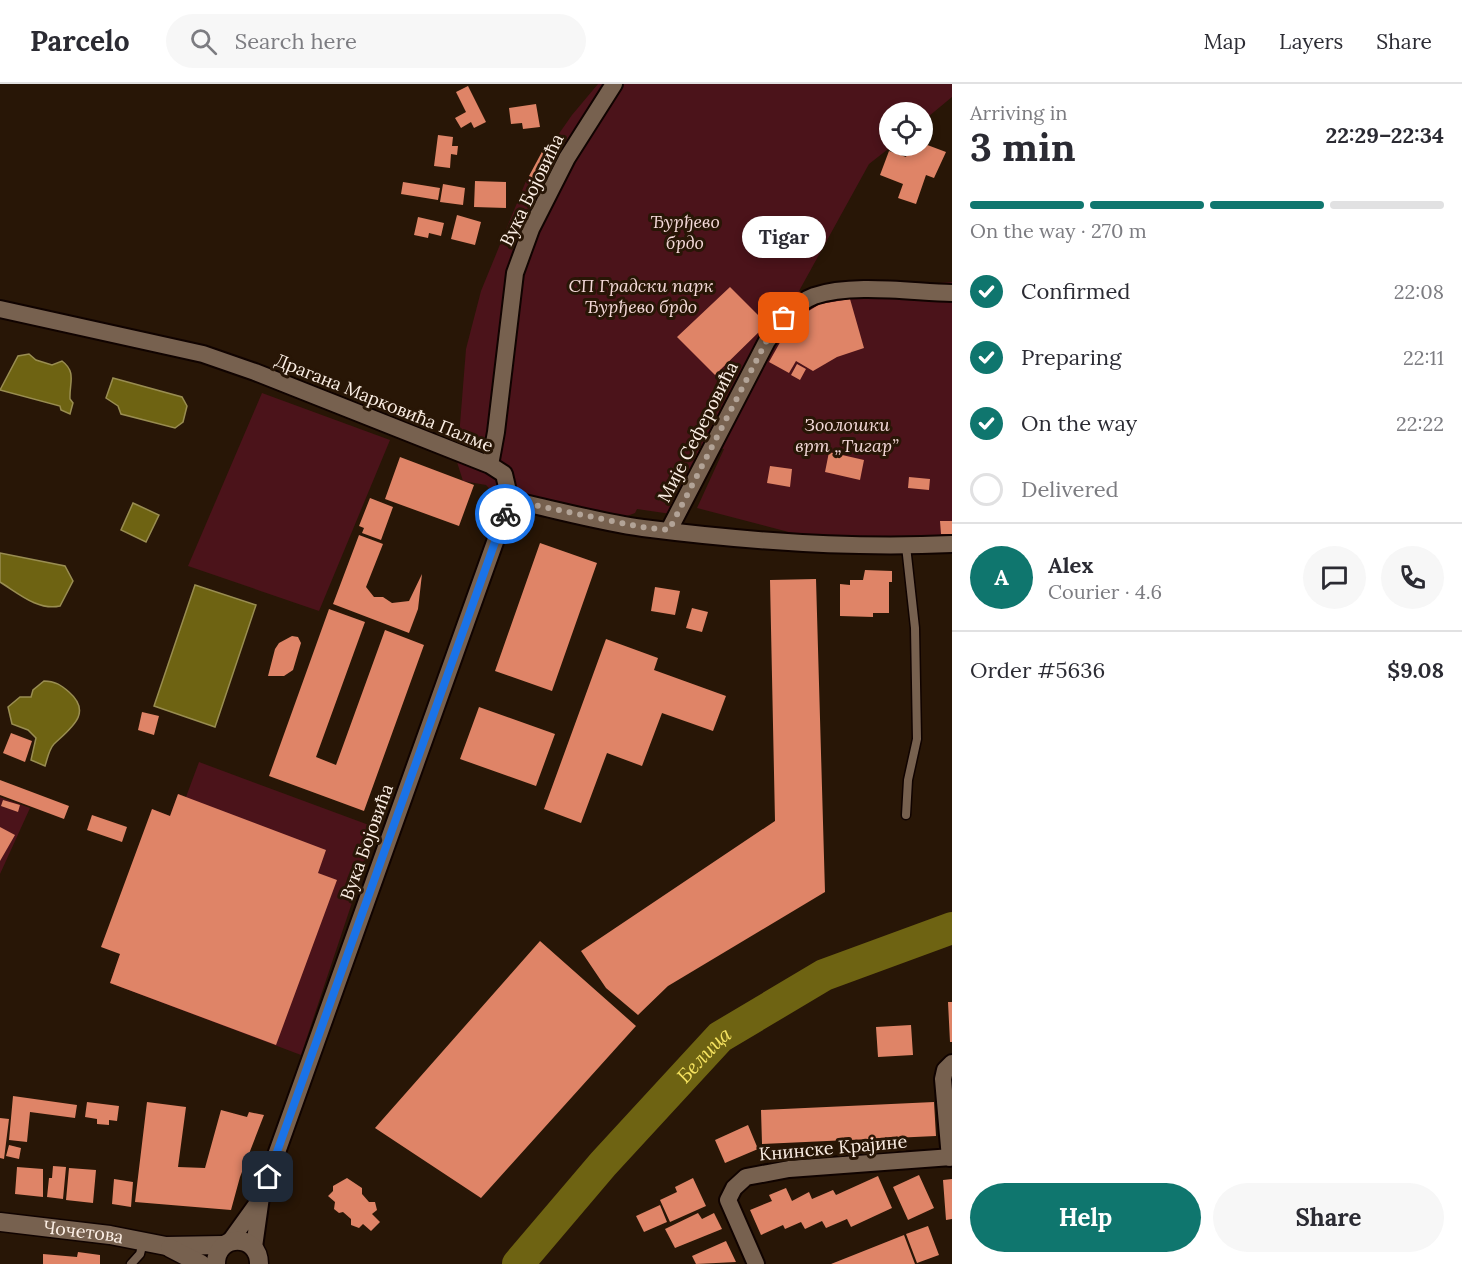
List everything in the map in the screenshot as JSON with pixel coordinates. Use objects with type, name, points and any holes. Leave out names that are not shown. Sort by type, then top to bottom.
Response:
[{"type":"street","name":"Вука Бојовића","points":[[489,465],[498,421],[515,273],[531,228],[567,158],[614,84]]},
{"type":"street","name":"Мије Сеферовића","points":[[669,530],[767,340],[784,318],[812,297],[851,291],[952,293]]},
{"type":"street","name":"Драгана Марковића Палме","points":[[0,309],[203,354],[255,372],[489,465],[504,474],[510,500]]},
{"type":"street","name":"Вука Бојовића","points":[[257,1254],[261,1197],[510,500]]},
{"type":"street","points":[[510,500],[641,527],[747,539],[906,546],[952,544]]},
{"type":"street","points":[[951,1157],[943,1079],[945,1070],[952,1063]]},
{"type":"street","name":"Книнске Крајине","points":[[756,1264],[728,1200],[734,1188],[746,1177],[789,1169],[951,1157]]},
{"type":"street","name":"Вука Бојовића","points":[[227,1243],[261,1197]]},
{"type":"street","name":"Чочетова","points":[[0,1222],[110,1235],[166,1246],[227,1243],[241,1240],[257,1254],[275,1264]]},
{"type":"street","points":[[216,1264],[217,1253],[227,1243]]},
{"type":"street","name":"Чочетова","points":[[166,1246],[201,1264]]},
{"type":"lane","points":[[906,546],[915,628],[917,739],[908,780],[906,814]]},
{"type":"lane","points":[[131,1264],[140,1254],[143,1242]]},
{"type":"green space","name":"СП Градски парк Ђурђево брдо","points":[[598,84],[952,84],[952,97],[933,113],[933,102],[879,102],[879,156],[869,164],[799,291],[821,293],[952,282],[952,543],[819,540],[697,508],[724,449],[714,448],[678,515],[637,509],[635,513],[614,521],[501,501],[486,485],[463,481],[457,462],[466,349],[481,291],[526,181],[572,115]]},
{"type":"green space","points":[[262,393],[390,440],[319,611],[188,566]]},
{"type":"green space","points":[[199,762],[377,828],[301,1055],[110,983],[120,954],[152,809],[170,816],[178,794],[186,797]]},
{"type":"green space","points":[[0,797],[30,808],[0,874]]},
{"type":"shaded area","points":[[29,354],[36,360],[52,365],[62,361],[67,365],[71,374],[70,399],[73,403],[70,414],[61,410],[60,406],[0,390],[18,356]]},
{"type":"shaded area","points":[[113,378],[182,397],[187,406],[183,422],[175,428],[121,414],[118,406],[106,398]]},
{"type":"shaded area","points":[[133,503],[159,515],[146,542],[121,530]]},
{"type":"shaded area","points":[[0,553],[65,566],[73,581],[60,606],[36,604],[0,582]]},
{"type":"shaded area","points":[[195,585],[256,605],[215,727],[154,706]]},
{"type":"shaded area","points":[[44,681],[63,687],[76,700],[79,707],[77,720],[52,746],[45,766],[31,760],[36,738],[28,730],[12,724],[8,707],[20,697],[31,697],[33,690]]},
{"type":"building","points":[[468,86],[486,122],[474,128],[471,122],[461,128],[455,118],[466,112],[456,92]]},
{"type":"building","points":[[536,104],[540,127],[523,129],[522,123],[511,124],[509,108]]},
{"type":"building","points":[[438,135],[453,137],[452,146],[458,146],[457,155],[451,154],[450,168],[434,166]]},
{"type":"building","points":[[933,147],[946,152],[934,178],[926,175],[916,204],[898,198],[903,184],[880,175],[887,156],[933,156]]},
{"type":"building","points":[[544,148],[560,157],[545,184],[529,176]]},
{"type":"building","points":[[475,181],[506,182],[506,208],[474,207]]},
{"type":"building","points":[[403,182],[440,188],[438,200],[401,194]]},
{"type":"building","points":[[443,184],[465,188],[463,205],[440,202]]},
{"type":"building","points":[[457,215],[481,222],[475,245],[451,239]]},
{"type":"building","points":[[418,217],[444,223],[441,236],[429,233],[428,238],[414,235]]},
{"type":"building","points":[[730,287],[767,324],[715,375],[677,337]]},
{"type":"building","points":[[850,299],[864,348],[837,357],[813,371],[796,361],[789,373],[769,362],[792,321],[820,304]]},
{"type":"building","points":[[797,364],[806,369],[800,380],[791,375]]},
{"type":"building","points":[[829,452],[864,460],[860,480],[825,472]]},
{"type":"building","points":[[400,457],[474,485],[459,526],[385,499]]},
{"type":"building","points":[[770,466],[792,469],[790,487],[767,483]]},
{"type":"building","points":[[909,477],[930,479],[929,490],[908,488]]},
{"type":"building","points":[[370,498],[393,507],[381,540],[362,533],[364,528],[359,526]]},
{"type":"building","points":[[940,521],[952,521],[952,534],[941,534]]},
{"type":"building","points":[[359,535],[383,544],[366,587],[374,597],[383,597],[392,603],[409,601],[422,574],[418,609],[409,633],[333,604]]},
{"type":"building","points":[[540,543],[597,563],[552,691],[495,671]]},
{"type":"building","points":[[865,570],[892,571],[892,582],[889,582],[889,613],[873,613],[873,617],[840,616],[840,584],[850,585],[850,580],[863,580]]},
{"type":"building","points":[[816,579],[825,892],[668,986],[638,1015],[606,988],[581,951],[775,821],[770,580]]},
{"type":"building","points":[[655,587],[680,591],[675,615],[651,611]]},
{"type":"building","points":[[692,608],[708,612],[702,632],[686,628]]},
{"type":"building","points":[[329,609],[365,622],[316,757],[336,765],[385,630],[424,645],[364,811],[269,776]]},
{"type":"building","points":[[292,636],[298,637],[301,643],[293,670],[284,676],[268,676],[275,649],[279,643]]},
{"type":"building","points":[[606,639],[658,658],[654,670],[726,696],[713,731],[662,713],[642,766],[607,753],[581,823],[544,809]]},
{"type":"building","points":[[479,707],[555,734],[536,786],[460,759]]},
{"type":"building","points":[[142,712],[159,716],[154,735],[138,730]]},
{"type":"building","points":[[11,733],[32,741],[25,762],[3,753]]},
{"type":"building","points":[[0,780],[69,806],[64,819],[0,795]]},
{"type":"building","points":[[178,794],[326,850],[318,873],[337,880],[276,1045],[110,983],[120,954],[101,947],[152,809],[170,816]]},
{"type":"building","points":[[3,800],[20,805],[18,812],[1,806]]},
{"type":"building","points":[[92,815],[127,827],[122,842],[87,830]]},
{"type":"building","points":[[0,827],[15,835],[0,861]]},
{"type":"building","points":[[540,941],[636,1026],[481,1198],[375,1128]]},
{"type":"building","points":[[948,1002],[952,1002],[952,1042],[950,1042]]},
{"type":"building","points":[[911,1025],[913,1055],[878,1057],[876,1027]]},
{"type":"building","points":[[13,1096],[77,1105],[75,1118],[30,1112],[27,1142],[9,1140]]},
{"type":"building","points":[[87,1102],[119,1106],[117,1121],[109,1120],[109,1125],[97,1124],[97,1119],[85,1117]]},
{"type":"building","points":[[147,1102],[186,1107],[178,1167],[205,1168],[221,1110],[247,1117],[249,1112],[264,1115],[240,1177],[231,1210],[135,1202]]},
{"type":"building","points":[[934,1102],[936,1136],[762,1144],[761,1110]]},
{"type":"building","points":[[0,1118],[9,1119],[4,1159],[0,1158]]},
{"type":"building","points":[[748,1125],[758,1149],[725,1163],[715,1140]]},
{"type":"building","points":[[9,1145],[21,1148],[19,1159],[6,1156]]},
{"type":"building","points":[[53,1166],[66,1167],[63,1199],[47,1197]]},
{"type":"building","points":[[17,1167],[43,1169],[43,1197],[15,1194]]},
{"type":"building","points":[[69,1168],[96,1170],[93,1203],[66,1200]]},
{"type":"building","points":[[919,1175],[934,1208],[908,1220],[893,1187]]},
{"type":"building","points":[[878,1176],[892,1208],[851,1227],[847,1219],[826,1228],[822,1221],[805,1229],[801,1222],[785,1229],[783,1225],[761,1235],[750,1210],[772,1201],[769,1195],[786,1188],[792,1201],[809,1192],[812,1199],[833,1190],[836,1195]]},
{"type":"building","points":[[347,1178],[362,1188],[362,1194],[369,1202],[375,1202],[377,1210],[372,1214],[380,1222],[371,1231],[363,1224],[359,1228],[351,1225],[351,1219],[343,1212],[339,1213],[334,1209],[335,1202],[328,1196],[333,1191],[333,1186]]},
{"type":"building","points":[[693,1178],[706,1206],[670,1222],[660,1200],[677,1192],[675,1187]]},
{"type":"building","points":[[114,1179],[133,1182],[131,1207],[112,1204]]},
{"type":"building","points":[[952,1179],[952,1219],[946,1220],[943,1180]]},
{"type":"building","points":[[660,1205],[667,1222],[644,1232],[636,1216]]},
{"type":"building","points":[[698,1213],[702,1219],[714,1213],[722,1229],[675,1248],[665,1229]]},
{"type":"building","points":[[928,1226],[939,1255],[917,1263],[906,1234]]},
{"type":"building","points":[[904,1235],[915,1264],[831,1264]]},
{"type":"building","points":[[726,1241],[736,1262],[696,1264],[692,1256]]},
{"type":"building","points":[[78,1252],[100,1255],[100,1264],[43,1264],[43,1254],[77,1257]]},
{"type":"waterway","name":"Белица","points":[[518,1264],[603,1164],[720,1037],[824,975],[952,928]]},
{"type":"way so far","points":[[505,514],[510,500],[641,527],[669,530],[767,340],[784,318]]},
{"type":"place","name":"Tigar","points":[[784,318]]},
{"type":"route","points":[[268,1177],[505,514]]},
{"type":"park label","name":"Ђурђево брдо","points":[[685,232]]},
{"type":"park label","name":"Зоолошки врт „Тигар”","points":[[847,435]]}]
